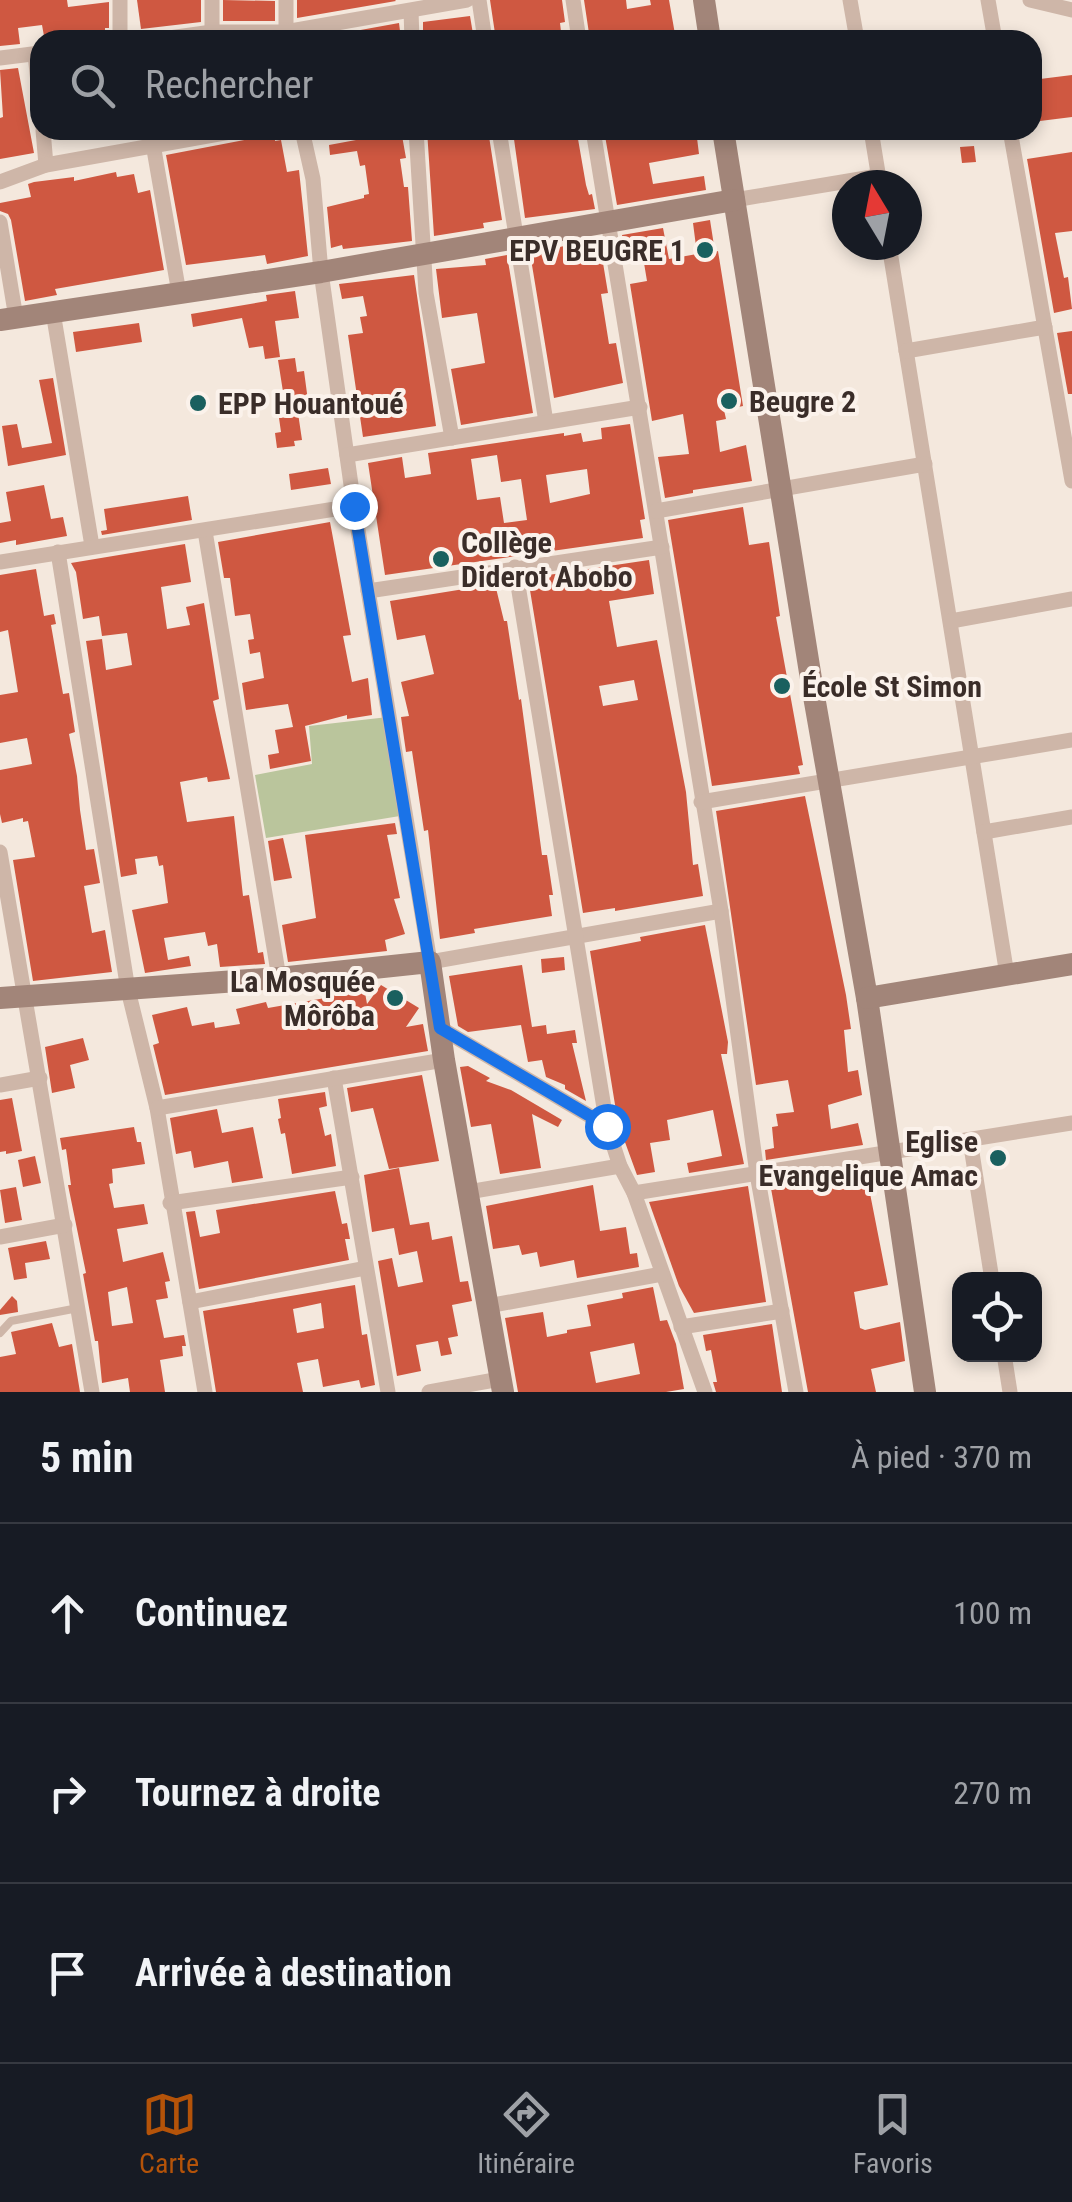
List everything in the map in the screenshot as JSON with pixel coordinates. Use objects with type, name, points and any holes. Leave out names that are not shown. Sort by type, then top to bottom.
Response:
[{"type":"street","points":[[120,0],[120,30]]},
{"type":"street","points":[[212,0],[212,30]]},
{"type":"street","points":[[286,0],[286,30]]},
{"type":"street","points":[[317,30],[466,0]]},
{"type":"street","points":[[479,0],[484,30]]},
{"type":"street","points":[[573,0],[578,30]]},
{"type":"street","points":[[704,0],[708,30]]},
{"type":"street","points":[[850,0],[854,30]]},
{"type":"street","points":[[988,0],[993,30]]},
{"type":"street","points":[[1030,0],[1072,10]]},
{"type":"street","points":[[411,12],[412,30]]},
{"type":"street","points":[[0,58],[30,55]]},
{"type":"street","points":[[44,140],[46,165]]},
{"type":"street","points":[[0,182],[46,165],[177,140]]},
{"type":"street","points":[[304,140],[313,179],[321,272],[354,506],[444,1060],[502,1386],[429,1392]]},
{"type":"street","points":[[417,140],[426,293],[452,438]]},
{"type":"street","points":[[501,140],[546,422]]},
{"type":"street","points":[[594,140],[720,911],[757,1174],[796,1392]]},
{"type":"street","points":[[725,140],[929,1389]]},
{"type":"street","points":[[873,140],[877,170]]},
{"type":"street","points":[[1012,140],[1072,481]]},
{"type":"street","points":[[152,144],[179,293]]},
{"type":"street","points":[[0,222],[8,319],[321,272],[734,200],[832,187]]},
{"type":"street","points":[[892,260],[1007,975]]},
{"type":"street","points":[[53,312],[92,546]]},
{"type":"street","points":[[906,351],[1045,327]]},
{"type":"street","points":[[347,454],[640,407]]},
{"type":"street","points":[[656,511],[925,464]]},
{"type":"street","points":[[0,562],[354,506]]},
{"type":"street","points":[[204,531],[279,978]]},
{"type":"street","points":[[368,592],[662,547]]},
{"type":"street","points":[[58,552],[128,990],[157,1108],[204,1392]]},
{"type":"street","points":[[516,567],[607,1126],[703,1392]]},
{"type":"street","points":[[952,620],[1072,599]]},
{"type":"street","points":[[701,802],[1072,740]]},
{"type":"street","points":[[984,832],[1072,817]]},
{"type":"street","points":[[0,852],[92,1392]]},
{"type":"street","points":[[0,998],[279,978],[430,962],[720,911]]},
{"type":"street","points":[[868,998],[1072,964]]},
{"type":"street","points":[[440,1028],[607,1126]]},
{"type":"street","points":[[157,1108],[444,1060]]},
{"type":"street","points":[[0,1085],[40,1078]]},
{"type":"street","points":[[334,1078],[388,1392]]},
{"type":"street","points":[[634,1192],[1072,1123]]},
{"type":"street","points":[[970,1140],[991,1272]]},
{"type":"street","points":[[468,1192],[620,1166]]},
{"type":"street","points":[[170,1203],[352,1176]]},
{"type":"street","points":[[0,1236],[65,1224]]},
{"type":"street","points":[[190,1302],[366,1268]]},
{"type":"street","points":[[488,1306],[662,1274]]},
{"type":"street","points":[[681,1327],[782,1311]]},
{"type":"street","points":[[1005,1362],[1010,1392]]},
{"type":"lane","points":[[0,1333],[11,1321],[23,1317],[78,1308]]},
{"type":"green space","points":[[388,717],[406,815],[266,838],[255,775],[312,764],[309,726]]},
{"type":"building","points":[[0,0],[67,0],[68,7],[109,2],[109,28],[105,30],[43,30],[42,25],[18,28],[20,44],[0,46]]},
{"type":"building","points":[[137,0],[201,0],[201,22],[141,29]]},
{"type":"building","points":[[223,0],[275,1],[275,21],[223,21]]},
{"type":"building","points":[[297,0],[395,0],[396,1],[297,18]]},
{"type":"building","points":[[490,0],[562,0],[565,22],[560,23],[561,30],[494,30]]},
{"type":"building","points":[[584,0],[626,0],[627,9],[651,5],[650,0],[669,0],[674,30],[588,30]]},
{"type":"building","points":[[470,16],[472,30],[423,30],[423,22]]},
{"type":"building","points":[[399,23],[400,30],[360,30]]},
{"type":"building","points":[[18,68],[34,153],[0,159],[0,70]]},
{"type":"building","points":[[1072,75],[1072,117],[1042,121],[1042,79]]},
{"type":"building","points":[[244,140],[281,140],[287,172],[299,170],[308,256],[267,264],[265,255],[186,265],[166,155]]},
{"type":"building","points":[[356,140],[403,140],[406,158],[400,159],[404,187],[408,187],[412,241],[331,248],[327,207],[369,194],[365,165],[360,166],[357,151],[330,155],[329,145]]},
{"type":"building","points":[[428,140],[490,140],[502,220],[483,223],[484,228],[434,236]]},
{"type":"building","points":[[514,140],[578,140],[586,185],[595,209],[525,218]]},
{"type":"building","points":[[606,140],[697,140],[699,154],[649,163],[653,184],[704,176],[706,190],[617,205]]},
{"type":"building","points":[[974,146],[976,162],[962,163],[960,147]]},
{"type":"building","points":[[1072,152],[1072,231],[1055,233],[1064,278],[1068,277],[1072,309],[1054,313],[1027,159]]},
{"type":"building","points":[[116,172],[117,177],[134,174],[138,193],[150,190],[164,270],[55,289],[57,295],[25,301],[11,220],[0,211],[0,203],[31,197],[28,184],[34,182],[74,177],[74,181]]},
{"type":"building","points":[[710,220],[743,406],[724,410],[726,419],[716,421],[720,452],[746,445],[752,481],[665,498],[658,457],[689,454],[683,414],[652,421],[630,284],[647,281],[643,257],[626,260],[622,235],[663,228],[669,259],[697,254],[693,223]]},
{"type":"building","points":[[599,239],[608,293],[601,294],[609,344],[616,343],[623,383],[554,398],[530,253]]},
{"type":"building","points":[[507,255],[533,413],[461,425],[451,369],[485,363],[477,313],[442,318],[436,269],[486,265],[485,259]]},
{"type":"building","points":[[414,275],[436,426],[363,437],[348,335],[363,333],[360,317],[367,316],[363,296],[342,299],[339,284]]},
{"type":"building","points":[[295,291],[299,318],[275,321],[280,357],[265,359],[263,346],[249,348],[242,318],[193,327],[191,314],[267,301],[266,295]]},
{"type":"building","points":[[139,323],[142,342],[76,352],[73,332]]},
{"type":"building","points":[[1072,331],[1072,394],[1068,394],[1057,333]]},
{"type":"building","points":[[295,358],[297,372],[304,371],[308,401],[301,402],[303,413],[298,413],[302,440],[294,441],[295,446],[277,448],[279,418],[287,417],[278,360]]},
{"type":"building","points":[[53,378],[66,455],[8,466],[2,426],[17,424],[22,448],[52,443],[39,380]]},
{"type":"building","points":[[630,424],[645,519],[640,520],[643,538],[385,575],[368,463],[402,457],[405,478],[431,474],[428,453],[564,433],[581,433],[583,442],[602,439],[601,428]],"holes":[[[497,455],[501,482],[521,479],[527,520],[504,523],[500,497],[477,500],[471,459]],[[587,469],[590,494],[550,503],[546,475]]]},
{"type":"building","points":[[328,468],[331,484],[291,490],[289,474]]},
{"type":"building","points":[[44,485],[51,519],[63,517],[67,536],[16,545],[16,540],[0,543],[0,523],[11,521],[6,492]]},
{"type":"building","points":[[188,496],[192,520],[102,535],[101,531],[107,530],[104,509]]},
{"type":"building","points":[[743,507],[749,545],[769,542],[780,616],[776,617],[803,765],[798,766],[800,774],[712,786],[668,520]]},
{"type":"building","points":[[330,522],[351,635],[343,636],[352,682],[368,678],[372,715],[347,719],[347,715],[305,726],[311,761],[270,769],[268,755],[279,753],[275,730],[293,727],[288,704],[246,710],[242,683],[264,678],[260,652],[250,654],[248,640],[254,639],[250,614],[235,616],[230,578],[224,578],[218,542]]},
{"type":"building","points":[[185,544],[191,582],[161,587],[167,629],[190,625],[186,607],[204,603],[219,699],[213,701],[230,779],[208,782],[207,777],[180,782],[187,822],[234,816],[243,896],[249,895],[258,953],[263,952],[265,964],[220,967],[217,944],[208,946],[205,932],[164,938],[168,960],[189,956],[191,966],[145,973],[132,910],[168,903],[163,865],[159,866],[157,856],[135,859],[137,874],[121,877],[86,641],[102,639],[106,670],[132,665],[127,633],[102,636],[99,616],[83,619],[76,572],[71,563]]},
{"type":"building","points":[[649,560],[654,594],[609,601],[617,647],[657,640],[686,792],[693,865],[698,864],[703,896],[583,913],[528,578]],"holes":[[[634,680],[638,700],[603,706],[599,686]]]},
{"type":"building","points":[[36,569],[44,616],[54,614],[56,624],[51,625],[63,694],[69,693],[75,732],[69,734],[86,850],[94,849],[100,883],[84,886],[92,933],[105,930],[112,972],[33,981],[13,860],[35,857],[28,821],[23,822],[23,818],[2,823],[0,814],[0,770],[32,764],[27,738],[0,743],[0,695],[18,692],[8,630],[0,632],[0,575]]},
{"type":"building","points":[[495,584],[507,621],[521,699],[542,855],[547,855],[553,895],[549,895],[552,916],[440,939],[428,830],[424,831],[412,751],[406,752],[401,717],[409,716],[401,682],[434,674],[425,635],[397,640],[390,601]]},
{"type":"building","points":[[805,796],[846,995],[851,1029],[844,1030],[848,1072],[858,1070],[862,1095],[828,1105],[831,1129],[858,1123],[863,1145],[766,1160],[765,1150],[774,1148],[772,1127],[778,1126],[776,1114],[794,1112],[788,1080],[756,1085],[716,811]]},
{"type":"building","points":[[395,823],[397,834],[387,835],[400,898],[394,899],[405,934],[385,940],[387,951],[288,962],[282,925],[316,918],[305,835]]},
{"type":"building","points":[[283,838],[292,878],[274,881],[268,841]]},
{"type":"building","points":[[705,925],[728,1042],[727,1054],[721,1054],[744,1164],[689,1173],[687,1163],[722,1156],[713,1110],[667,1120],[670,1140],[650,1143],[655,1172],[637,1175],[618,1123],[590,951]]},
{"type":"building","points":[[564,957],[565,970],[542,973],[541,959]]},
{"type":"building","points":[[522,965],[532,1027],[546,1025],[547,1034],[575,1030],[577,1043],[572,1043],[586,1101],[546,1077],[542,1060],[528,1062],[521,1025],[468,1032],[458,1026],[449,976]]},
{"type":"building","points":[[381,985],[419,1008],[406,1027],[423,1024],[428,1051],[165,1095],[153,1045],[159,1043],[152,1015],[187,1007],[192,1026],[214,1022],[215,1028],[240,1024],[236,1009],[266,1002],[268,1008],[364,987],[367,1004]]},
{"type":"building","points":[[83,1038],[89,1060],[70,1065],[75,1088],[52,1093],[45,1047]]},
{"type":"building","points":[[468,1066],[490,1078],[486,1081],[511,1090],[562,1120],[558,1127],[532,1114],[541,1168],[500,1174],[491,1124],[471,1127],[460,1067]]},
{"type":"building","points":[[422,1075],[439,1161],[389,1169],[373,1108],[351,1112],[347,1088]]},
{"type":"building","points":[[325,1092],[327,1106],[319,1108],[325,1136],[331,1134],[336,1166],[292,1174],[285,1133],[281,1134],[278,1119],[278,1099]]},
{"type":"building","points":[[12,1098],[22,1151],[6,1154],[0,1152],[0,1100]]},
{"type":"building","points":[[217,1109],[222,1133],[253,1127],[263,1178],[232,1183],[228,1161],[194,1168],[191,1151],[176,1154],[170,1118]]},
{"type":"building","points":[[134,1127],[137,1142],[141,1142],[145,1164],[112,1169],[113,1183],[109,1184],[114,1208],[144,1204],[148,1224],[117,1229],[123,1262],[163,1252],[170,1281],[165,1282],[168,1298],[156,1300],[164,1338],[184,1335],[186,1346],[182,1346],[183,1356],[160,1360],[165,1392],[130,1392],[128,1378],[102,1383],[98,1341],[68,1185],[66,1149],[62,1150],[60,1138]],"holes":[[[127,1287],[133,1323],[112,1326],[108,1292]]]},
{"type":"building","points":[[35,1156],[41,1183],[23,1187],[18,1160]]},
{"type":"building","points":[[399,1168],[410,1225],[429,1222],[432,1240],[452,1236],[460,1282],[468,1281],[472,1301],[452,1305],[458,1336],[448,1338],[452,1354],[441,1356],[438,1341],[416,1345],[421,1371],[397,1376],[378,1261],[392,1258],[398,1287],[423,1282],[417,1251],[399,1255],[394,1228],[372,1232],[364,1175]]},
{"type":"building","points":[[865,1168],[888,1285],[854,1292],[860,1328],[900,1322],[905,1361],[871,1369],[876,1392],[808,1392],[770,1183]]},
{"type":"building","points":[[593,1185],[600,1231],[626,1227],[630,1254],[637,1253],[639,1267],[577,1278],[574,1260],[540,1267],[537,1252],[522,1255],[519,1245],[493,1249],[486,1206]]},
{"type":"building","points":[[748,1186],[766,1302],[694,1313],[679,1286],[649,1202]]},
{"type":"building","points":[[16,1187],[22,1220],[5,1223],[0,1190]]},
{"type":"building","points":[[335,1191],[342,1224],[347,1223],[349,1260],[199,1289],[186,1212],[195,1211],[200,1237],[220,1233],[216,1210]]},
{"type":"building","points":[[46,1241],[50,1259],[25,1263],[27,1278],[14,1280],[8,1248]]},
{"type":"building","points":[[355,1285],[375,1385],[361,1388],[359,1380],[323,1387],[318,1359],[297,1363],[303,1392],[216,1392],[203,1311]],"holes":[[[321,1303],[324,1328],[297,1333],[293,1309]]]},
{"type":"building","points":[[653,1287],[660,1321],[667,1320],[676,1344],[684,1389],[518,1392],[505,1318],[543,1312],[547,1337],[567,1333],[591,1326],[587,1305],[623,1298],[622,1293]],"holes":[[[634,1343],[640,1374],[596,1383],[590,1352]]]},
{"type":"building","points":[[12,1296],[18,1312],[0,1315],[0,1310]]},
{"type":"building","points":[[52,1323],[59,1347],[72,1344],[80,1392],[0,1392],[0,1357],[16,1354],[11,1332]]},
{"type":"building","points":[[772,1324],[782,1392],[716,1392],[711,1350],[706,1351],[703,1335]]},
{"type":"place","name":"EPV BEUGRE 1","points":[[705,250]]},
{"type":"place","name":"Beugre 2","points":[[729,401]]},
{"type":"place","name":"EPP Houantoué","points":[[198,403]]},
{"type":"place","name":"Collège Diderot Abobo","points":[[441,559]]},
{"type":"place","name":"École St Simon","points":[[782,686]]},
{"type":"place","name":"La Mosquée Môrôba","points":[[395,998]]},
{"type":"place","name":"Eglise Evangelique Amac","points":[[998,1158]]},
{"type":"route","points":[[354,506],[440,1028],[607,1126]]}]
